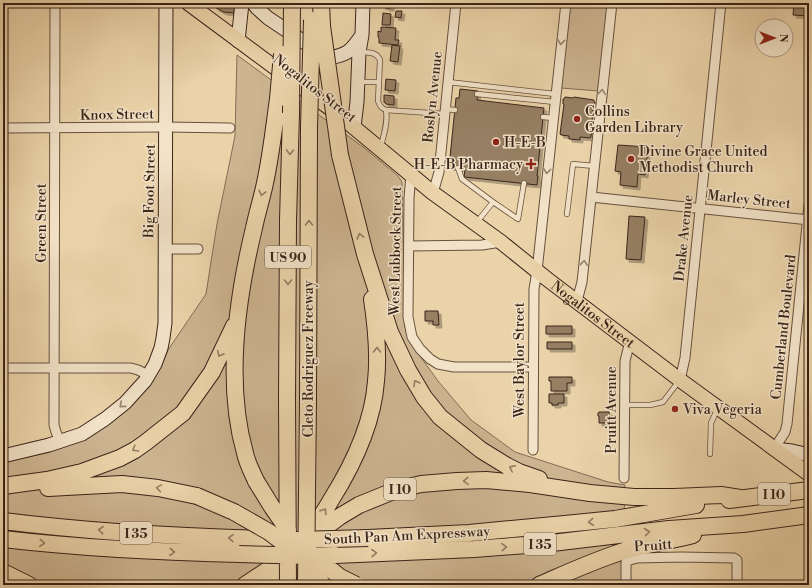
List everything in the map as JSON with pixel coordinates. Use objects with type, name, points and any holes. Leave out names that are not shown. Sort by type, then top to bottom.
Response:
[{"type":"highway","points":[[287,3],[278,99],[265,183],[253,228],[237,319],[234,376],[237,415],[245,454],[256,481],[291,535],[309,553],[340,577],[356,585]]},
{"type":"highway","name":"Cleto Rodriguez Freeway","points":[[288,585],[288,220],[292,3]]},
{"type":"highway","name":"Cleto Rodriguez Freeway","points":[[306,585],[309,127],[317,23],[313,3]]},
{"type":"highway","points":[[320,3],[317,23],[340,155],[365,254],[390,332],[408,370],[424,397],[440,417],[468,440],[492,458],[519,472],[561,488]]},
{"type":"highway","points":[[246,585],[275,565],[318,520],[347,473],[366,428],[376,382],[377,347],[374,313],[365,254]]},
{"type":"highway","points":[[3,486],[47,480],[82,472],[120,458],[145,443],[183,413],[212,372],[237,319]]},
{"type":"highway","name":"I 10","points":[[273,585],[323,529],[339,516],[359,505],[396,490],[421,484],[472,480],[500,481],[590,493],[634,497],[721,495],[740,498]]},
{"type":"highway","points":[[3,490],[122,484],[158,488],[197,496],[234,512],[269,532],[304,558],[323,585]]},
{"type":"highway","name":"South Pan Am Expressway","points":[[3,521],[121,532],[205,537],[302,540],[368,538],[469,533],[615,519],[740,498],[809,490]]},
{"type":"highway","name":"South Pan Am Expressway","points":[[3,539],[39,543],[173,552],[317,556],[474,549],[552,543],[670,529],[743,524],[809,515]]},
{"type":"highway","name":"I 10","points":[[552,585],[584,566],[625,551],[743,524]]},
{"type":"highway","points":[[539,585],[584,566]]},
{"type":"highway","points":[[3,572],[29,585]]},
{"type":"main road","name":"Big Foot Street","points":[[3,456],[60,442],[82,434],[105,419],[125,403],[148,376],[157,359],[164,338],[165,304],[166,3]]},
{"type":"main road","name":"Nogalitos Street","points":[[188,3],[238,41],[250,43],[269,53],[354,123],[362,124],[373,136],[380,149],[433,193],[476,223],[680,380],[809,474]]},
{"type":"main road","points":[[238,41],[242,3]]},
{"type":"main road","points":[[253,3],[268,18],[328,58],[343,55],[353,48],[362,35]]},
{"type":"main road","points":[[354,123],[357,102],[363,3]]},
{"type":"main road","points":[[774,449],[809,455]]},
{"type":"street","name":"Green Street","points":[[55,3],[54,425],[60,442]]},
{"type":"street","name":"Roslyn Avenue","points":[[433,193],[439,172],[456,3]]},
{"type":"street","name":"West Baylor Street","points":[[533,450],[534,289],[566,3]]},
{"type":"street","points":[[577,301],[582,282],[612,3]]},
{"type":"street","name":"Drake Avenue","points":[[680,380],[685,358],[722,3]]},
{"type":"street","name":"Knox Street","points":[[3,128],[230,128]]},
{"type":"street","name":"West Lubbock Street","points":[[411,174],[409,198],[408,317],[412,337],[420,349],[438,364],[454,367],[533,367]]},
{"type":"street","name":"Marley Street","points":[[591,197],[808,220]]},
{"type":"street","name":"Cumberland Boulevard","points":[[774,449],[785,432],[787,424],[809,205]]},
{"type":"street","points":[[409,246],[482,246],[501,242]]},
{"type":"street","points":[[165,249],[198,249]]},
{"type":"street","name":"Pruitt Avenue","points":[[624,478],[624,361],[630,342]]},
{"type":"street","points":[[3,368],[131,368],[148,376]]},
{"type":"street","name":"Pruitt","points":[[626,585],[626,562],[637,558],[681,557],[734,558],[736,560],[737,585]]},
{"type":"lane","points":[[359,52],[375,53],[378,56],[380,64],[378,101],[382,109],[445,112],[455,110]]},
{"type":"lane","points":[[358,82],[379,82]]},
{"type":"lane","points":[[448,82],[555,98]]},
{"type":"lane","points":[[478,94],[555,98]]},
{"type":"lane","points":[[380,149],[387,117],[386,110]]},
{"type":"lane","points":[[543,117],[553,118]]},
{"type":"lane","points":[[568,214],[573,164],[594,166]]},
{"type":"lane","points":[[458,168],[462,179],[518,219],[524,183]]},
{"type":"lane","points":[[476,223],[493,202]]},
{"type":"lane","points":[[624,405],[650,405],[663,402],[680,380]]},
{"type":"lane","points":[[710,454],[711,423],[718,408]]},
{"type":"shaded area","points":[[570,3],[608,3],[599,91],[561,88]]},
{"type":"shaded area","points":[[237,55],[363,147],[398,176],[402,182],[405,327],[408,337],[417,352],[438,381],[471,420],[515,452],[608,482],[625,485],[622,585],[3,584],[3,462],[50,452],[84,438],[161,366],[168,350],[206,294],[217,224],[235,136]]},
{"type":"building","points":[[217,3],[235,3],[234,13],[224,12],[216,8]]},
{"type":"building","points":[[383,3],[392,3],[391,8],[382,6]]},
{"type":"building","points":[[794,3],[809,5],[809,16],[793,15]]},
{"type":"building","points":[[396,11],[402,11],[401,18],[395,17]]},
{"type":"building","points":[[383,13],[391,14],[390,25],[382,25]]},
{"type":"building","points":[[381,27],[396,28],[395,40],[399,40],[398,45],[379,43],[378,31],[381,32]]},
{"type":"building","points":[[392,45],[400,46],[398,62],[390,61]]},
{"type":"building","points":[[386,79],[396,80],[395,91],[385,90]]},
{"type":"building","name":"H-E-B","points":[[460,89],[478,91],[477,100],[544,108],[537,185],[464,177],[465,169],[449,167],[456,98],[459,98]]},
{"type":"building","points":[[384,95],[394,96],[394,105],[386,104],[384,102]]},
{"type":"building","name":"Collins Garden Library","points":[[565,97],[594,100],[595,102],[593,107],[590,138],[580,137],[580,140],[569,139],[569,136],[560,134],[564,104],[563,99]]},
{"type":"building","name":"Divine Grace United Methodist Church","points":[[618,145],[648,147],[645,175],[638,174],[637,187],[620,185],[621,172],[615,171]]},
{"type":"building","points":[[629,216],[645,217],[641,260],[626,259]]},
{"type":"building","points":[[425,311],[438,311],[439,325],[433,325],[433,321],[425,321]]},
{"type":"building","points":[[546,326],[572,326],[572,334],[546,334]]},
{"type":"building","points":[[547,342],[572,342],[572,349],[547,349]]},
{"type":"building","points":[[549,377],[572,377],[572,383],[567,383],[567,391],[551,391],[551,381],[549,381]]},
{"type":"building","points":[[549,394],[564,394],[564,403],[552,405],[552,403],[549,403]]},
{"type":"building","points":[[599,412],[609,412],[609,423],[599,423]]},
{"type":"place","name":"Collins Garden Library","points":[[577,119]]},
{"type":"place","name":"H-E-B","points":[[496,142]]},
{"type":"place","name":"Divine Grace United Methodist Church","points":[[631,159]]},
{"type":"place","name":"H-E-B Pharmacy","points":[[531,164]]},
{"type":"place","name":"Viva Vegeria","points":[[675,409]]}]
